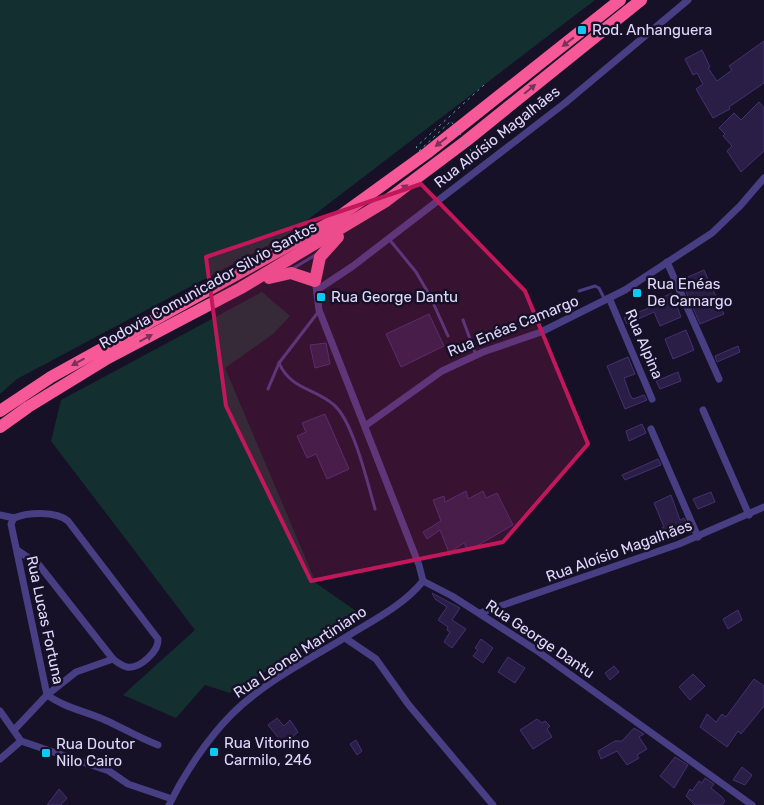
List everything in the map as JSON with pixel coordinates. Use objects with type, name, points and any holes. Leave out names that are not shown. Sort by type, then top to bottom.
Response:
[{"type":"highway","name":"Rodovia Comunicador Silvio Santos","points":[[0,411],[51,377],[284,249],[349,210],[427,153],[620,0]]},
{"type":"highway","name":"Rodovia Comunicador Silvio Santos","points":[[0,427],[28,407],[108,358],[241,288],[362,216],[430,169],[641,0]]},
{"type":"highway","points":[[241,288],[282,273],[296,274],[316,285],[320,257],[328,245],[362,216]]},
{"type":"street","name":"Rua Aloísio Magalhães","points":[[316,285],[336,278],[565,103],[688,0]]},
{"type":"street","name":"Rua Enéas Camargo","points":[[365,426],[423,382],[442,371],[476,355],[541,332],[608,300],[712,233],[740,206],[764,178]]},
{"type":"street","points":[[667,262],[719,379]]},
{"type":"street","points":[[316,285],[319,310],[419,565],[423,581]]},
{"type":"street","name":"Rua Alpina","points":[[608,300],[652,399]]},
{"type":"street","points":[[703,410],[749,515]]},
{"type":"street","points":[[651,430],[698,537]]},
{"type":"street","name":"Rua Aloísio Magalhães","points":[[480,614],[698,537],[764,507]]},
{"type":"street","points":[[0,515],[14,518],[38,514],[64,518],[153,630],[158,638],[157,648],[138,664],[126,667],[113,659],[40,565],[17,550]]},
{"type":"street","name":"Rua Lucas Fortuna","points":[[14,518],[11,524],[47,695]]},
{"type":"street","name":"Rua George Dantu","points":[[423,581],[480,614],[536,650],[752,805]]},
{"type":"street","name":"Rua Leonel Martiniano","points":[[171,802],[207,746],[232,714],[263,689],[402,600],[423,581]]},
{"type":"street","points":[[345,638],[376,659],[408,704],[494,805]]},
{"type":"street","points":[[14,730],[47,695],[76,672],[113,659]]},
{"type":"street","points":[[47,695],[57,702],[104,719],[140,738],[158,744]]},
{"type":"street","points":[[0,711],[21,740],[109,771],[128,784],[171,802]]},
{"type":"street","points":[[0,759],[21,740]]},
{"type":"lane","points":[[388,238],[416,272],[430,296],[448,336]]},
{"type":"lane","points":[[282,273],[304,262],[328,245]]},
{"type":"lane","points":[[579,291],[595,286],[599,288],[608,300]]},
{"type":"lane","points":[[268,389],[279,363],[319,310]]},
{"type":"lane","points":[[463,320],[476,355]]},
{"type":"lane","points":[[279,363],[294,382],[329,401],[342,414],[355,446],[375,509]]},
{"type":"path","points":[[476,158],[451,121],[419,151],[416,146],[484,85]]},
{"type":"highlighted area","points":[[421,184],[525,291],[588,444],[503,542],[311,581],[226,406],[206,257]]},
{"type":"green space","points":[[0,0],[595,0],[289,234],[17,379],[0,394]]},
{"type":"green space","points":[[262,292],[290,316],[273,334],[225,368],[316,583],[356,611],[301,651],[230,693],[205,685],[176,718],[123,695],[195,630],[51,441],[61,400]]},
{"type":"building","points":[[764,41],[764,83],[729,107],[730,109],[713,118],[696,89],[703,84],[697,73],[693,75],[685,59],[702,50],[710,67],[708,68],[717,81],[732,70],[729,66]]},
{"type":"building","points":[[759,102],[764,108],[764,151],[741,172],[727,151],[732,146],[719,128],[734,113],[741,120]]},
{"type":"building","points":[[704,270],[724,314],[700,324],[681,280]]},
{"type":"building","points":[[672,293],[681,317],[660,326],[654,312],[627,324],[624,318],[651,307],[650,303]]},
{"type":"building","points":[[429,314],[444,346],[401,367],[386,334]]},
{"type":"building","points":[[686,330],[694,350],[673,359],[665,339]]},
{"type":"building","points":[[326,343],[330,364],[315,368],[310,345]]},
{"type":"building","points":[[738,346],[740,352],[717,362],[715,356]]},
{"type":"building","points":[[628,357],[635,374],[624,378],[630,395],[633,399],[644,395],[647,400],[625,409],[607,366]]},
{"type":"building","points":[[678,372],[681,381],[660,389],[656,381]]},
{"type":"building","points":[[325,414],[349,469],[327,479],[316,454],[307,458],[297,436],[306,432],[302,423]]},
{"type":"building","points":[[642,424],[646,433],[629,441],[626,431]]},
{"type":"building","points":[[658,459],[661,465],[625,480],[622,475]]},
{"type":"building","points":[[466,491],[468,499],[483,491],[486,498],[497,493],[513,525],[468,551],[464,543],[449,553],[440,530],[427,539],[423,532],[441,521],[433,500],[444,496],[445,502]]},
{"type":"building","points":[[711,492],[715,502],[698,509],[693,499]]},
{"type":"building","points":[[671,495],[680,520],[684,518],[687,524],[662,535],[660,529],[664,527],[654,503]]},
{"type":"building","points":[[432,593],[460,608],[452,620],[466,629],[452,648],[444,642],[450,632],[447,630],[448,627],[438,620],[447,607],[435,599]]},
{"type":"building","points":[[738,610],[742,620],[728,629],[723,619]]},
{"type":"building","points":[[481,639],[493,648],[483,663],[473,656],[478,650],[475,648]]},
{"type":"building","points":[[508,657],[525,668],[515,683],[498,672]]},
{"type":"building","points":[[614,666],[619,672],[610,680],[605,673]]},
{"type":"building","points":[[693,674],[705,686],[690,700],[679,687]]},
{"type":"building","points":[[754,679],[764,686],[764,706],[741,734],[738,731],[727,747],[700,727],[707,714],[716,722],[722,714],[726,717]]},
{"type":"building","points":[[277,718],[284,726],[290,720],[298,732],[284,745],[268,725]]},
{"type":"building","points":[[537,719],[542,723],[545,721],[550,726],[547,729],[552,737],[533,749],[520,730]]},
{"type":"building","points":[[634,728],[644,734],[639,737],[647,749],[637,755],[639,758],[627,765],[617,751],[601,759],[598,751],[615,741],[622,741]]},
{"type":"building","points":[[356,740],[362,751],[357,755],[350,744]]},
{"type":"building","points":[[675,757],[688,765],[674,788],[660,776]]},
{"type":"building","points":[[742,767],[752,775],[745,785],[733,780]]},
{"type":"building","points":[[705,778],[714,784],[711,788],[725,801],[722,805],[695,805],[686,796],[690,789],[692,791],[699,781],[702,783]]},
{"type":"building","points":[[59,789],[67,798],[61,805],[47,805]]},
{"type":"place","name":"Rod. Anhanguera","points":[[582,30]]},
{"type":"place","name":"Rua Enéas De Camargo","points":[[637,293]]},
{"type":"place","name":"Rua George Dantu","points":[[321,297]]},
{"type":"place","name":"Rua Vitorino Carmilo, 246","points":[[214,752]]},
{"type":"place","name":"Rua Doutor Nilo Cairo","points":[[46,753]]}]
